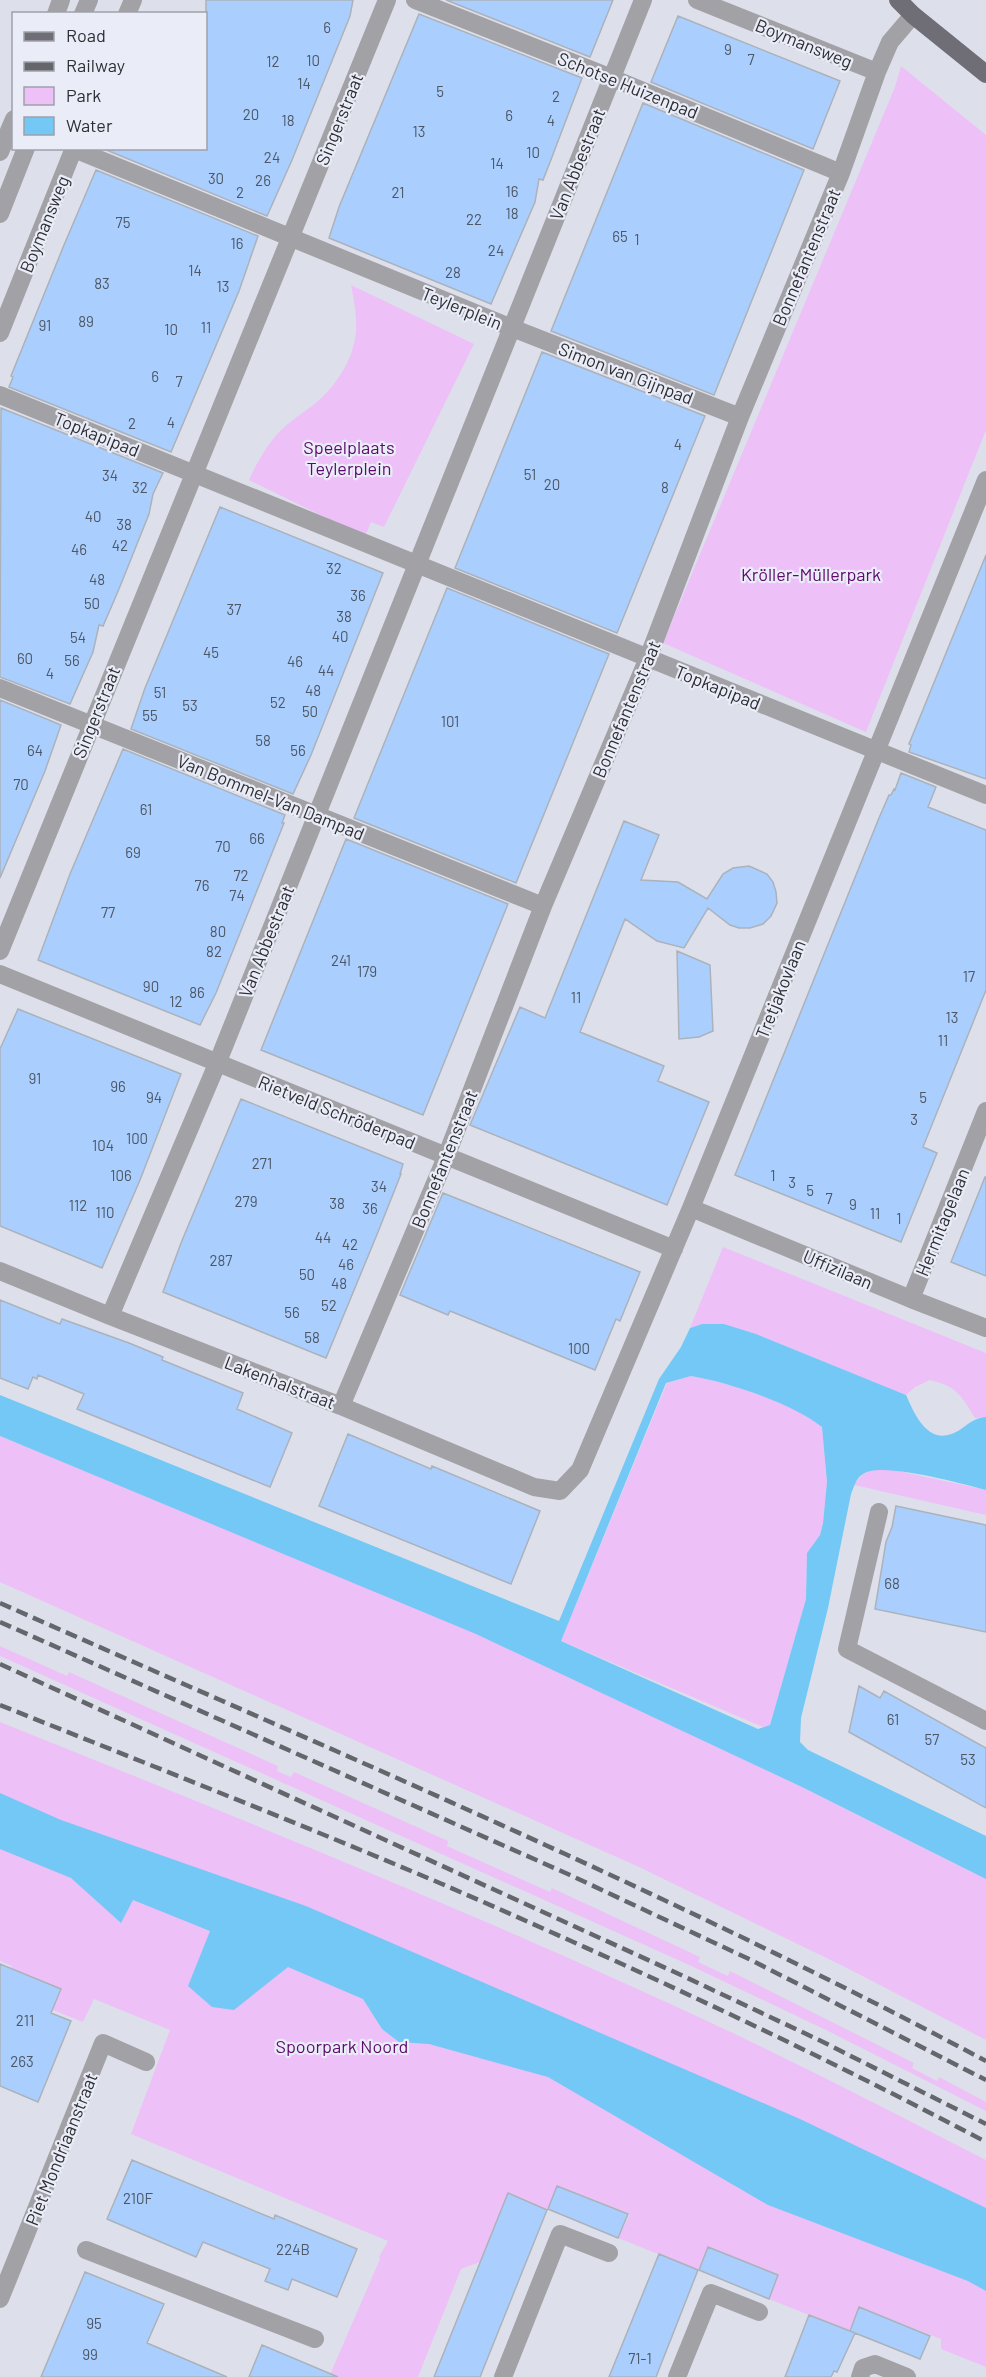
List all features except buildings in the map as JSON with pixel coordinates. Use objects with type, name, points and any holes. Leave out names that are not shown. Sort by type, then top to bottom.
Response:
[{"type":"main road","points":[[881,0],[913,15]]},
{"type":"main road","points":[[898,0],[913,15],[986,74]]},
{"type":"street","name":"Singerstraat","points":[[291,238],[387,0]]},
{"type":"street","name":"Schotse Huizenpad","points":[[415,0],[612,78],[841,173]]},
{"type":"street","name":"Van Abbestraat","points":[[512,328],[643,0]]},
{"type":"street","name":"Boymansweg","points":[[697,0],[877,72]]},
{"type":"street","name":"Bonnefantenstraat","points":[[341,1406],[446,1157],[543,906],[648,658],[740,417],[841,173],[877,72],[890,42],[913,15]]},
{"type":"street","points":[[0,152],[12,124]]},
{"type":"street","points":[[0,213],[25,150]]},
{"type":"street","name":"Boymansweg","points":[[0,333],[74,150]]},
{"type":"street","points":[[76,150],[291,238],[195,474],[417,565]]},
{"type":"street","name":"Teylerplein","points":[[291,238],[512,328],[417,565]]},
{"type":"street","name":"Simon van Gijnpad","points":[[512,328],[740,417]]},
{"type":"street","name":"Topkapipad","points":[[0,395],[195,474]]},
{"type":"street","name":"Singerstraat","points":[[0,951],[195,474]]},
{"type":"street","name":"Tretjakovlaan","points":[[560,1491],[580,1470],[674,1250],[986,480]]},
{"type":"street","name":"Van Abbestraat","points":[[110,1316],[217,1064],[417,565]]},
{"type":"street","name":"Topkapipad","points":[[417,565],[986,795]]},
{"type":"street","name":"Van Bommel-Van Dampad","points":[[0,688],[543,906]]},
{"type":"street","name":"Rietveld Schröderpad","points":[[0,974],[674,1250]]},
{"type":"street","name":"Hermitagelaan","points":[[910,1299],[986,1111]]},
{"type":"street","name":"Uffizilaan","points":[[691,1208],[986,1328]]},
{"type":"street","name":"Lakenhalstraat","points":[[0,1271],[341,1406],[534,1487],[560,1491]]},
{"type":"street","points":[[879,1512],[847,1649],[986,1721]]},
{"type":"street","name":"Piet Mondriaanstraat","points":[[0,2299],[103,2043],[146,2062]]},
{"type":"street","points":[[503,2377],[560,2234],[609,2253]]},
{"type":"street","points":[[86,2250],[315,2339]]},
{"type":"street","points":[[677,2377],[711,2293],[759,2312]]},
{"type":"street","points":[[860,2377],[863,2368],[875,2364],[907,2377]]},
{"type":"green space","name":"Kröller-Müllerpark","points":[[901,66],[986,135],[986,430],[866,732],[663,643],[895,87]]},
{"type":"green space","name":"Speelplaats Teylerplein","points":[[351,285],[474,344],[384,527],[371,522],[365,537],[249,480],[262,455],[279,432],[320,399],[342,373],[351,353],[356,332],[356,314]]},
{"type":"green space","points":[[723,1247],[986,1353],[986,1417],[975,1418],[957,1393],[939,1382],[930,1380],[915,1387],[906,1395],[756,1334],[724,1324],[702,1324],[690,1328]]},
{"type":"green space","points":[[691,1376],[760,1395],[794,1409],[822,1426],[827,1482],[823,1523],[820,1535],[807,1553],[806,1599],[770,1725],[765,1728],[561,1641],[667,1383]]},
{"type":"green space","points":[[0,1436],[476,1633],[804,1788],[986,1879],[986,2040],[845,1967],[639,1867],[0,1582]]},
{"type":"green space","points":[[874,1469],[894,1470],[986,1490],[986,1515],[854,1485],[863,1474]]},
{"type":"green space","points":[[0,1646],[67,1676],[69,1672],[278,1766],[277,1771],[291,1777],[294,1772],[448,1841],[447,1846],[550,1892],[552,1888],[700,1957],[698,1962],[728,1976],[730,1971],[914,2063],[912,2068],[937,2081],[939,2077],[986,2102],[986,2111],[826,2030],[687,1964],[0,1656]]},
{"type":"green space","name":"Spoorpark Noord","points":[[0,1722],[347,1863],[605,1974],[765,2048],[986,2160],[986,2367],[941,2349],[941,2339],[860,2307],[849,2331],[769,2299],[778,2275],[708,2247],[698,2270],[618,2238],[630,2214],[559,2186],[547,2210],[508,2194],[480,2262],[461,2269],[418,2377],[329,2377],[379,2257],[388,2241],[131,2134],[170,2030],[94,1999],[83,2022],[2,1990],[12,1966],[0,1961]]},
{"type":"water","points":[[702,1324],[724,1324],[756,1334],[906,1395],[920,1422],[933,1434],[941,1436],[950,1434],[975,1420],[986,1417],[986,1490],[922,1475],[886,1470],[863,1474],[857,1480],[851,1494],[828,1608],[801,1718],[800,1742],[808,1750],[986,1836],[986,1879],[804,1788],[476,1634],[0,1436],[0,1395],[559,1621],[659,1379],[681,1347],[690,1328]],"holes":[[[691,1376],[778,1402],[810,1418],[822,1427],[827,1482],[823,1523],[820,1535],[807,1553],[806,1599],[770,1725],[758,1729],[561,1641],[666,1383]]]},
{"type":"water","points":[[0,1793],[61,1820],[306,1906],[800,2119],[986,2208],[986,2291],[968,2281],[768,2205],[548,2077],[429,2044],[399,2042],[382,2029],[363,1999],[288,1967],[234,2010],[212,2007],[188,1986],[210,1931],[133,1900],[121,1923],[71,1878],[0,1849]]},
{"type":"railway","points":[[0,1603],[373,1767],[621,1880],[865,1998],[986,2061]]},
{"type":"railway","points":[[0,1622],[570,1875],[751,1960],[986,2080]]},
{"type":"railway","points":[[0,1664],[681,1975],[819,2040],[986,2124]]},
{"type":"railway","points":[[0,1705],[332,1838],[511,1914],[784,2040],[986,2142]]}]
